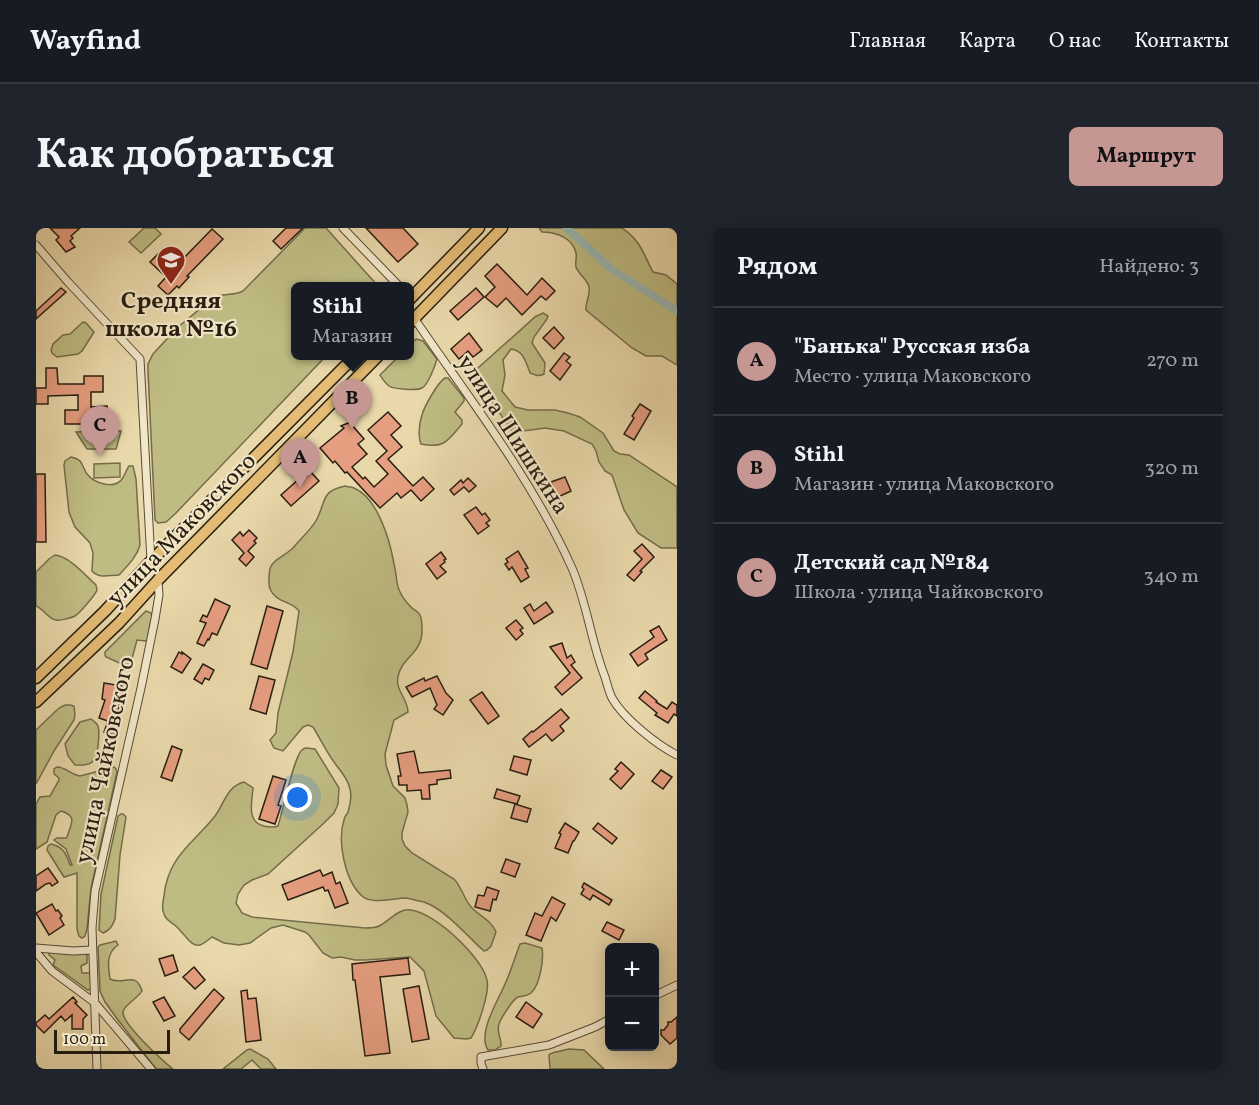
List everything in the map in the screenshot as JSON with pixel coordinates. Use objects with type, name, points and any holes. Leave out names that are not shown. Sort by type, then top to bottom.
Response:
[{"type":"highway","points":[[414,294],[479,228]]},
{"type":"highway","points":[[414,319],[501,228]]},
{"type":"highway","name":"улица Маковского","points":[[36,678],[105,611],[151,561],[351,360]]},
{"type":"highway","name":"улица Маковского","points":[[36,702],[119,623],[158,580],[374,360]]},
{"type":"street","points":[[343,228],[395,282]]},
{"type":"street","points":[[36,245],[140,359],[151,561]]},
{"type":"street","name":"улица Шишкина","points":[[414,324],[507,451],[547,519],[577,581],[598,658],[613,699],[626,717],[677,755]]},
{"type":"street","name":"улица Чайковского","points":[[97,1069],[92,950],[95,891],[155,619],[159,595],[158,580]]},
{"type":"street","points":[[36,950],[92,950]]},
{"type":"street","points":[[36,950],[52,971],[95,1003],[151,1069]]},
{"type":"street","points":[[659,994],[677,985]]},
{"type":"street","points":[[483,1069],[482,1057],[549,1046],[605,1021]]},
{"type":"shaded area","points":[[144,228],[155,228],[161,234],[141,253],[129,242]]},
{"type":"shaded area","points":[[305,228],[326,228],[374,282],[291,282],[291,360],[322,360],[175,514],[166,522],[158,523],[155,520],[148,364],[153,354],[177,328],[214,297],[243,291]]},
{"type":"shaded area","points":[[539,228],[622,228],[633,238],[641,248],[653,272],[666,275],[677,284],[677,365],[662,356],[646,356],[632,348],[586,310],[589,287],[576,267],[574,248],[563,237],[542,232]]},
{"type":"shaded area","points":[[543,313],[548,316],[547,319],[532,343],[545,363],[544,374],[539,376],[530,373],[521,354],[511,349],[503,360],[505,375],[502,391],[515,407],[528,410],[555,410],[580,417],[603,433],[614,451],[629,455],[677,487],[677,548],[661,548],[638,533],[624,510],[612,475],[605,471],[599,462],[592,444],[564,431],[545,428],[516,432],[511,430],[474,375],[478,368],[535,317]]},
{"type":"shaded area","points":[[83,322],[94,332],[82,351],[78,354],[57,357],[52,353],[53,344],[63,335],[70,334]]},
{"type":"shaded area","points":[[414,341],[423,341],[437,359],[429,379],[419,389],[389,386],[380,375],[395,360],[414,360]]},
{"type":"shaded area","points":[[445,378],[448,378],[464,398],[455,412],[462,420],[462,424],[449,439],[441,444],[421,444],[419,430],[423,411],[435,389]]},
{"type":"shaded area","points":[[121,431],[116,449],[87,449],[76,432]]},
{"type":"shaded area","points":[[71,457],[80,461],[90,477],[109,485],[118,482],[129,466],[133,466],[136,479],[140,545],[134,557],[119,575],[101,576],[92,571],[93,553],[90,543],[75,527],[69,512],[64,465],[65,461]]},
{"type":"shaded area","points":[[120,463],[120,477],[94,478],[94,464]]},
{"type":"shaded area","points":[[345,486],[362,493],[376,510],[389,544],[399,589],[422,620],[419,644],[403,665],[398,677],[398,686],[408,712],[394,720],[385,754],[393,786],[405,798],[407,805],[408,812],[402,839],[412,853],[454,879],[469,905],[492,925],[496,932],[491,946],[484,951],[448,917],[424,902],[406,898],[371,900],[362,896],[351,881],[342,849],[342,829],[351,798],[346,778],[313,727],[308,725],[303,727],[283,751],[274,748],[270,740],[276,733],[299,611],[273,594],[269,584],[270,568],[293,548],[312,526],[328,494]]},
{"type":"shaded area","points":[[55,555],[77,567],[96,585],[97,589],[77,614],[60,620],[51,618],[36,606],[36,572]]},
{"type":"shaded area","points":[[146,611],[152,616],[147,640],[137,640],[130,666],[106,657],[105,652]]},
{"type":"shaded area","points":[[65,705],[74,706],[74,720],[36,784],[36,730]]},
{"type":"shaded area","points":[[91,719],[99,729],[95,757],[88,764],[75,765],[68,756],[65,744],[80,722]]},
{"type":"shaded area","points":[[306,748],[315,749],[339,788],[338,804],[334,813],[268,874],[244,885],[238,894],[236,903],[242,913],[252,917],[365,928],[379,926],[406,910],[421,913],[432,919],[467,949],[487,980],[483,1009],[471,1038],[454,1038],[436,1016],[424,971],[410,957],[365,960],[332,958],[323,953],[305,932],[283,925],[271,928],[250,943],[239,945],[224,943],[212,937],[196,945],[165,916],[163,903],[166,882],[176,860],[215,816],[230,791],[244,782],[253,788],[252,816],[258,824],[278,826],[295,763],[299,754]]},
{"type":"shaded area","points":[[57,767],[80,776],[114,767],[117,772],[91,888],[87,929],[82,938],[77,929],[77,873],[64,877],[47,850],[51,844],[59,847],[72,865],[66,849],[54,840],[67,837],[72,821],[70,815],[61,811],[56,815],[47,842],[36,849],[36,804],[40,797],[50,796],[59,780],[54,774],[54,769]]},
{"type":"shaded area","points":[[121,814],[126,817],[120,855],[115,919],[110,928],[103,933],[99,930],[101,894],[118,816]]},
{"type":"shaded area","points":[[116,941],[118,945],[111,952],[109,960],[110,979],[136,981],[142,991],[124,1010],[124,1018],[144,1042],[173,1069],[157,1069],[153,1065],[105,1002],[100,991],[98,947]]},
{"type":"shaded area","points":[[525,943],[542,948],[539,978],[531,993],[516,998],[502,1018],[498,1027],[501,1046],[495,1050],[488,1050],[485,1035],[490,1017],[520,944]]},
{"type":"shaded area","points":[[50,952],[87,954],[87,963],[81,966],[82,973],[90,973],[91,988],[88,990],[53,965],[55,960],[49,955]]},
{"type":"shaded area","points":[[250,1049],[268,1059],[276,1069],[261,1069],[252,1060],[241,1069],[223,1069],[247,1050]]},
{"type":"shaded area","points":[[569,1049],[584,1050],[604,1069],[550,1069],[549,1055]]},
{"type":"building","points":[[50,228],[80,228],[71,236],[73,238],[70,241],[75,247],[66,252],[56,240],[59,237]]},
{"type":"building","points":[[286,228],[303,228],[281,249],[273,241]]},
{"type":"building","points":[[366,228],[403,228],[418,244],[398,262]]},
{"type":"building","points":[[212,229],[223,239],[187,276],[189,277],[179,288],[177,286],[168,295],[158,286],[166,277],[150,262],[163,249],[178,264]]},
{"type":"building","points":[[497,264],[527,295],[542,278],[555,291],[546,300],[541,296],[522,315],[506,298],[497,307],[485,297],[495,287],[485,276]]},
{"type":"building","points":[[61,288],[66,292],[36,319],[36,311]]},
{"type":"building","points":[[476,288],[484,297],[458,320],[450,311]]},
{"type":"building","points":[[554,327],[564,338],[554,349],[543,338]]},
{"type":"building","points":[[469,333],[482,350],[473,357],[468,351],[459,359],[451,349]]},
{"type":"building","points":[[564,353],[570,357],[566,361],[571,365],[560,380],[550,371]]},
{"type":"building","points":[[46,368],[57,368],[58,384],[84,384],[84,376],[103,376],[103,392],[91,392],[91,407],[107,406],[108,418],[85,418],[85,424],[65,424],[65,410],[78,410],[78,395],[48,396],[48,404],[36,404],[36,388],[46,388]]},
{"type":"building","points":[[640,404],[651,411],[634,440],[624,434]]},
{"type":"building","points":[[388,412],[401,426],[391,435],[402,447],[388,459],[413,486],[423,477],[434,489],[421,501],[411,490],[401,498],[397,493],[380,508],[347,472],[345,473],[335,461],[333,463],[320,448],[344,428],[341,426],[351,424],[364,439],[358,444],[367,454],[352,467],[374,487],[388,474],[376,461],[387,451],[368,430]]},
{"type":"building","points":[[309,470],[319,481],[291,506],[281,495]]},
{"type":"building","points":[[36,474],[45,474],[46,542],[36,542]]},
{"type":"building","points":[[565,477],[571,491],[558,497],[551,482]]},
{"type":"building","points":[[468,478],[476,486],[469,492],[464,487],[454,495],[450,490],[461,480],[463,483]]},
{"type":"building","points":[[476,507],[490,520],[486,523],[489,526],[478,534],[464,515]]},
{"type":"building","points":[[249,530],[257,538],[254,541],[256,543],[248,551],[254,557],[246,566],[239,559],[244,553],[232,540],[240,532],[243,536]]},
{"type":"building","points":[[642,544],[654,557],[634,581],[627,575],[642,559],[634,551]]},
{"type":"building","points":[[518,551],[528,568],[525,569],[529,577],[521,582],[512,567],[509,570],[505,564],[508,562],[506,559]]},
{"type":"building","points":[[441,552],[446,559],[440,566],[446,572],[437,579],[426,564]]},
{"type":"building","points":[[215,599],[230,606],[217,635],[212,633],[204,646],[197,643],[206,623],[200,621],[203,615],[207,617]]},
{"type":"building","points":[[546,602],[553,612],[534,624],[524,608],[530,604],[534,611]]},
{"type":"building","points":[[267,606],[283,611],[267,669],[251,664]]},
{"type":"building","points":[[516,620],[523,628],[520,630],[523,634],[516,640],[506,628]]},
{"type":"building","points":[[659,626],[667,640],[645,654],[648,659],[638,666],[630,654],[654,637],[650,631]]},
{"type":"building","points":[[562,643],[567,658],[571,655],[575,662],[571,665],[582,678],[562,695],[555,687],[570,673],[550,647]]},
{"type":"building","points":[[179,652],[191,659],[182,673],[171,667]]},
{"type":"building","points":[[203,664],[214,670],[209,680],[205,678],[202,684],[194,679]]},
{"type":"building","points":[[259,676],[275,680],[266,714],[250,709]]},
{"type":"building","points":[[437,676],[446,693],[453,700],[443,715],[434,709],[437,705],[430,688],[412,697],[406,687],[424,678],[425,681]]},
{"type":"building","points":[[104,683],[122,686],[114,735],[104,732],[108,721],[99,718],[105,700],[102,699]]},
{"type":"building","points":[[645,691],[667,709],[672,702],[677,705],[677,716],[674,714],[668,723],[655,715],[657,713],[639,698]]},
{"type":"building","points":[[482,692],[499,716],[488,724],[470,700]]},
{"type":"building","points":[[561,709],[569,718],[560,726],[564,731],[552,741],[546,734],[529,747],[523,739]]},
{"type":"building","points":[[172,746],[182,750],[172,781],[161,777]]},
{"type":"building","points":[[414,751],[419,773],[450,770],[451,778],[437,780],[437,784],[429,785],[430,799],[422,799],[421,790],[407,791],[407,785],[399,785],[398,776],[401,776],[397,754]]},
{"type":"building","points":[[514,756],[531,760],[527,775],[510,770]]},
{"type":"building","points":[[621,762],[634,774],[621,789],[610,779],[618,771],[615,769]]},
{"type":"building","points":[[661,770],[672,777],[663,789],[652,781]]},
{"type":"building","points":[[273,776],[286,780],[275,824],[259,819]]},
{"type":"building","points":[[497,789],[520,796],[517,804],[494,798]]},
{"type":"building","points":[[515,804],[531,809],[527,822],[511,818]]},
{"type":"building","points":[[565,823],[579,832],[568,853],[555,848],[561,834],[559,833]]},
{"type":"building","points":[[598,823],[617,838],[612,844],[593,829]]},
{"type":"building","points":[[506,859],[520,864],[515,877],[501,872]]},
{"type":"building","points":[[48,868],[58,882],[52,886],[50,883],[46,884],[36,891],[36,876]]},
{"type":"building","points":[[320,870],[323,876],[332,872],[336,884],[340,882],[348,903],[335,908],[328,890],[325,891],[323,887],[288,900],[282,885]]},
{"type":"building","points":[[584,883],[612,900],[609,905],[593,895],[590,900],[581,894]]},
{"type":"building","points":[[487,887],[499,891],[496,900],[493,899],[490,911],[475,907],[478,895],[484,896]]},
{"type":"building","points":[[552,897],[565,904],[556,921],[551,917],[541,941],[526,935],[535,913],[542,916]]},
{"type":"building","points":[[52,904],[62,916],[60,918],[64,925],[49,935],[36,913]]},
{"type":"building","points":[[607,922],[624,930],[619,940],[602,931]]},
{"type":"building","points":[[173,955],[178,971],[165,976],[159,959]]},
{"type":"building","points":[[408,958],[410,974],[380,977],[390,1053],[365,1056],[352,964]]},
{"type":"building","points":[[194,967],[205,980],[195,989],[183,977]]},
{"type":"building","points":[[419,986],[429,1039],[412,1042],[403,989]]},
{"type":"building","points":[[214,989],[224,998],[189,1040],[180,1032],[180,1029]]},
{"type":"building","points":[[247,990],[248,999],[256,998],[261,1040],[246,1042],[241,991]]},
{"type":"building","points":[[73,997],[77,1002],[75,1003],[87,1015],[83,1019],[83,1029],[72,1029],[72,1015],[65,1021],[61,1016],[44,1033],[36,1025],[45,1015],[49,1019]]},
{"type":"building","points":[[164,997],[175,1016],[164,1021],[153,1002]]},
{"type":"building","points":[[526,1002],[542,1014],[533,1028],[516,1017]]},
{"type":"building","points":[[677,1017],[677,1038],[670,1044],[661,1035],[661,1030],[664,1030],[668,1022]]},
{"type":"waterway","points":[[566,228],[611,269],[677,311]]},
{"type":"place","name":"Средняя школа №16","points":[[171,286]]},
{"type":"place","name":"Stihl","points":[[352,429]]},
{"type":"place","name":"Детский сад №184","points":[[100,456]]},
{"type":"place","name":"\"Банька\" Русская изба","points":[[300,488]]}]
